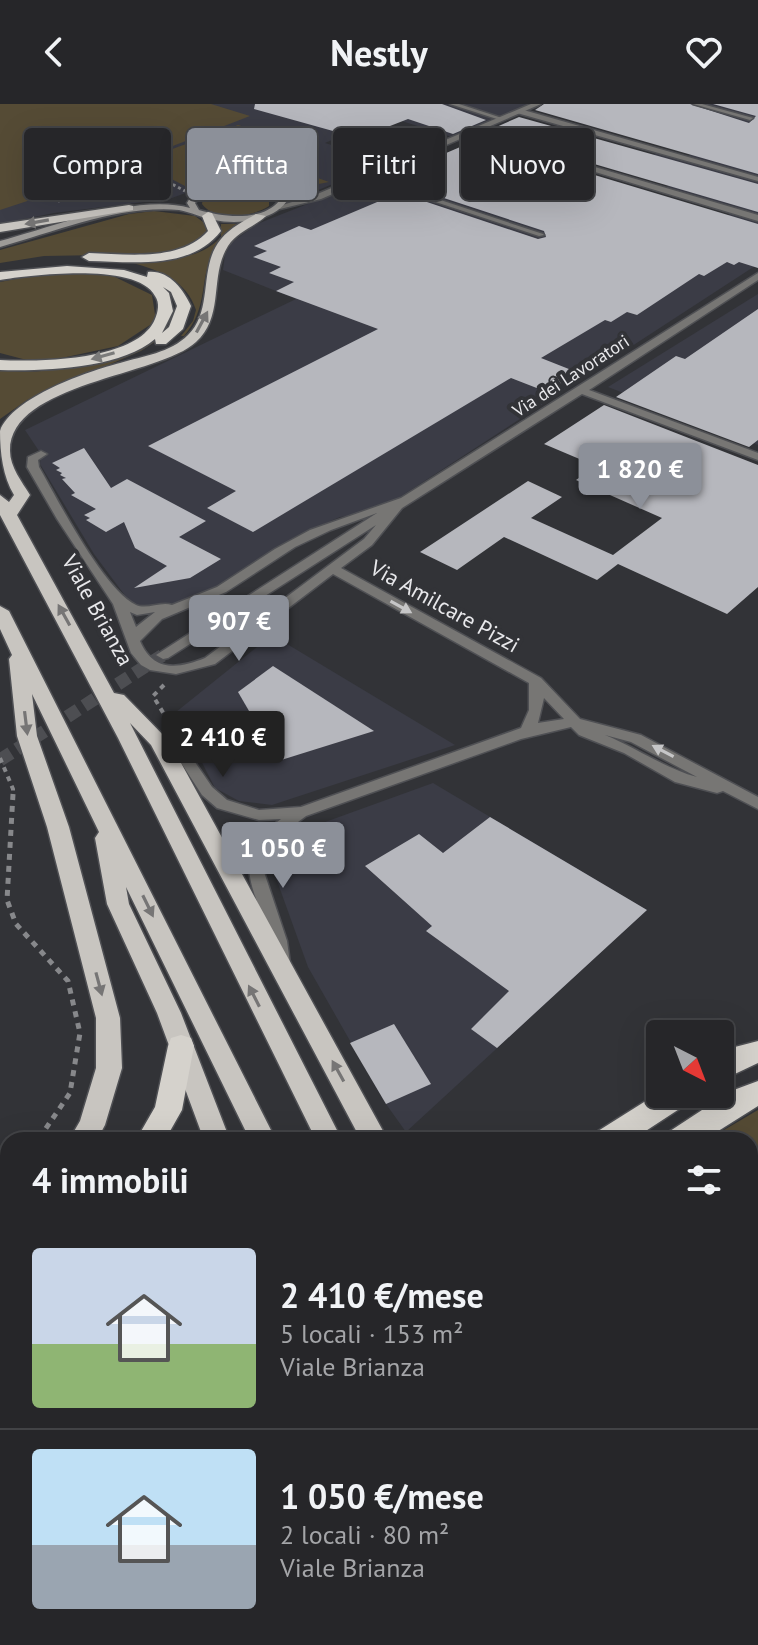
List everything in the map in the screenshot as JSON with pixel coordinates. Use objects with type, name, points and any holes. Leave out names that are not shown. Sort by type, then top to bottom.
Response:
[{"type":"highway","points":[[0,228],[129,208]]},
{"type":"highway","points":[[0,269],[67,258],[151,257],[187,251],[201,246],[213,236],[215,226],[202,213]]},
{"type":"highway","points":[[113,369],[159,357],[193,338],[208,314],[218,254],[224,243],[260,216]]},
{"type":"highway","points":[[4,508],[22,495],[2,452],[7,431],[17,417],[41,400],[113,369],[169,337],[181,320],[183,297],[170,283],[135,268],[98,262],[48,262]]},
{"type":"highway","points":[[0,276],[67,268],[111,271],[149,284],[162,296],[167,309],[155,331],[107,356],[49,367],[0,365]]},
{"type":"highway","name":"Viale Brianza","points":[[4,508],[102,683],[250,989],[325,1132]]},
{"type":"highway","points":[[0,611],[259,1132]]},
{"type":"highway","points":[[16,645],[27,736],[58,827],[108,1018],[109,1068],[87,1132]]},
{"type":"highway","points":[[102,683],[159,741],[371,1132]]},
{"type":"highway","points":[[101,811],[118,904],[169,1013],[214,1132]]},
{"type":"highway","points":[[155,1132],[168,1110],[181,1046]]},
{"type":"highway","points":[[734,1060],[758,1052]]},
{"type":"highway","points":[[692,1132],[741,1100],[758,1093]]},
{"type":"highway","points":[[621,1132],[658,1108]]},
{"type":"main road","points":[[0,244],[129,208],[187,197]]},
{"type":"main road","points":[[193,200],[191,203],[202,213]]},
{"type":"main road","points":[[153,206],[234,219],[260,216],[280,207],[283,200]]},
{"type":"street","points":[[481,128],[537,104]]},
{"type":"street","points":[[520,111],[758,179]]},
{"type":"street","points":[[594,169],[758,218]]},
{"type":"street","points":[[280,207],[333,191]]},
{"type":"street","name":"Via dei Lavoratori","points":[[163,655],[401,502],[583,391],[758,276]]},
{"type":"street","points":[[583,391],[758,457]]},
{"type":"street","name":"Via dei Lavoratori","points":[[41,454],[32,459],[33,467],[81,548],[131,623],[137,655],[157,669],[176,672],[192,669],[221,654],[368,542],[401,502]]},
{"type":"street","name":"Via dei Lavoratori","points":[[116,597],[137,611],[173,607],[208,597],[301,538],[342,520],[401,502]]},
{"type":"street","name":"Via Amilcare Pizzi","points":[[333,569],[536,681],[578,727],[680,778],[731,790],[758,804]]},
{"type":"street","name":"Via dei Lavoratori","points":[[133,641],[141,627],[173,607]]},
{"type":"street","points":[[524,735],[537,713],[536,681]]},
{"type":"street","points":[[159,741],[181,752],[207,791],[222,804],[259,815],[302,812],[524,735],[578,727]]},
{"type":"street","points":[[282,969],[279,941],[256,872],[256,858],[269,836],[302,812]]},
{"type":"lane","points":[[453,104],[502,119]]},
{"type":"lane","points":[[696,104],[750,118]]},
{"type":"lane","points":[[435,200],[541,235]]},
{"type":"path","points":[[0,758],[13,789],[7,900],[16,924],[68,981],[80,1033],[70,1093],[43,1132]]},
{"type":"shaded area","points":[[0,104],[531,104],[474,128],[461,128],[461,133],[452,137],[445,135],[445,128],[424,128],[386,116],[359,128],[333,128],[333,139],[325,143],[333,145],[333,184],[317,191],[317,128],[187,128],[187,192],[171,198],[171,128],[24,128],[24,200],[161,200],[54,213],[0,224]]},
{"type":"shaded area","points":[[0,104],[211,104],[250,116],[219,128],[187,128],[187,140],[171,147],[171,128],[24,128],[24,200],[30,200],[0,210]]},
{"type":"shaded area","points":[[636,104],[758,104],[758,264],[377,512],[340,517],[297,536],[205,594],[173,604],[140,608],[132,605],[94,554],[40,464],[41,454],[25,430],[296,299],[223,270],[231,243],[257,224],[333,194],[333,200],[445,200],[445,177],[461,171],[461,200],[594,200],[594,188],[711,224],[736,211],[664,188],[684,178],[636,162],[662,151],[685,157],[704,148]]},
{"type":"shaded area","points":[[187,144],[187,185],[171,179],[171,149]]},
{"type":"shaded area","points":[[203,200],[269,200],[269,206],[262,210],[234,216],[208,210],[202,204]]},
{"type":"shaded area","points":[[154,211],[195,216],[207,225],[205,237],[183,249],[159,254],[44,256],[0,263],[0,250],[129,214]]},
{"type":"shaded area","points":[[221,224],[241,224],[224,237],[214,251],[208,265],[200,307],[194,321],[181,336],[193,321],[196,310],[186,291],[162,273],[132,263],[199,252],[221,237]]},
{"type":"shaded area","points":[[58,271],[111,275],[152,295],[156,321],[118,346],[38,363],[0,353],[0,282]]},
{"type":"shaded area","points":[[758,294],[758,445],[608,387]]},
{"type":"shaded area","points":[[156,341],[141,351],[27,400],[0,419],[0,369],[58,369]]},
{"type":"shaded area","points":[[272,635],[455,745],[272,805],[239,801],[215,788],[176,712]]},
{"type":"shaded area","points":[[433,783],[647,910],[406,1132],[386,1104],[308,967],[271,864],[282,842],[303,830]]},
{"type":"shaded area","points":[[758,1110],[758,1132],[721,1132]]},
{"type":"building","points":[[255,104],[442,104],[486,120],[453,134],[445,131],[445,128],[408,119],[385,128],[347,126],[333,128],[333,131],[254,109]]},
{"type":"building","points":[[544,104],[690,104],[749,123],[756,116],[713,104],[758,104],[758,174],[535,110]]},
{"type":"building","points":[[519,117],[558,128],[494,128]]},
{"type":"building","points":[[594,138],[758,184],[758,212],[594,164]]},
{"type":"building","points":[[461,147],[461,200],[594,200],[594,175],[758,224],[758,268],[727,262],[704,276],[699,274],[637,315],[627,312],[611,322],[605,320],[541,358],[579,373],[547,392],[511,378],[253,532],[207,508],[236,491],[148,446],[378,329],[276,291],[294,282],[269,273],[281,267],[253,257],[267,251],[254,246],[299,226],[311,230],[382,200],[421,200],[538,239],[546,237],[544,231],[445,198],[445,154]]},
{"type":"building","points":[[758,309],[758,440],[749,447],[616,397],[676,356],[685,359]]},
{"type":"building","points":[[604,405],[758,465],[758,587],[727,614],[618,564],[597,580],[504,537],[457,570],[420,552],[528,481],[562,497],[531,518],[613,555],[662,518],[576,480],[596,466],[544,444]]},
{"type":"building","points":[[84,448],[111,488],[127,479],[206,521],[179,537],[221,559],[190,578],[134,588],[167,566],[135,548],[124,522],[106,532],[86,520],[90,518],[84,515],[96,509],[71,495],[75,493],[62,479],[66,478],[60,475],[62,473],[56,470],[60,468],[52,463]]},
{"type":"building","points":[[273,666],[374,731],[278,761],[238,692]]},
{"type":"building","points":[[490,817],[647,910],[497,1048],[471,1029],[509,991],[426,931],[432,926],[365,866],[419,834],[443,853]]},
{"type":"building","points":[[394,1024],[431,1084],[386,1104],[350,1043]]},
{"type":"tunnel","points":[[0,760],[163,655]]}]
